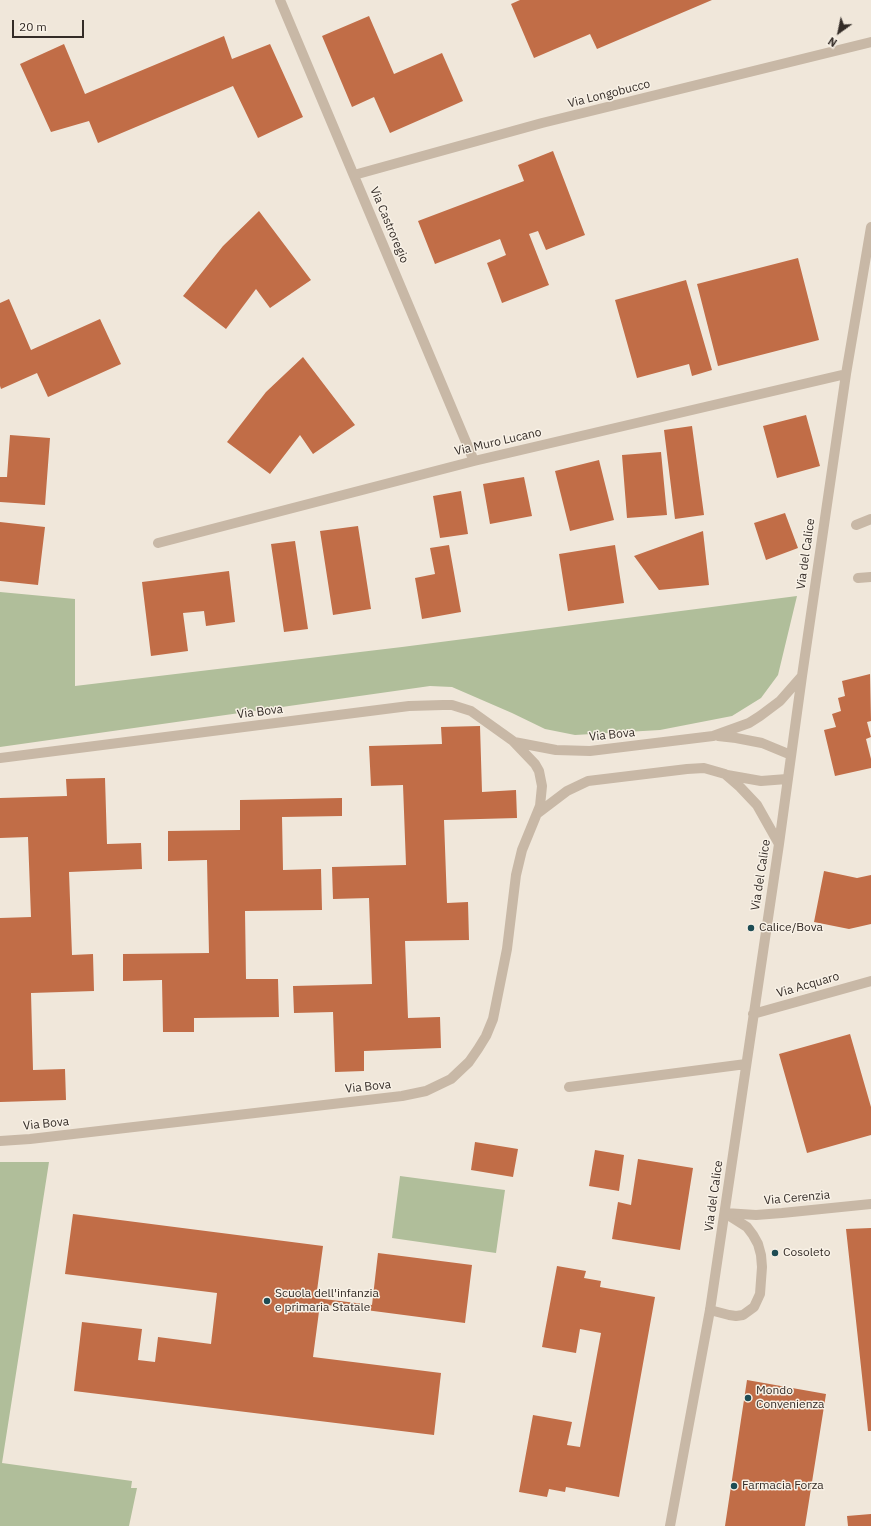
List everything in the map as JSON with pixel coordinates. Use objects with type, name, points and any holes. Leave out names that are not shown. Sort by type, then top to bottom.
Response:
[{"type":"street","name":"Via Castroregio","points":[[280,0],[474,461]]},
{"type":"street","name":"Via Longobucco","points":[[354,175],[542,123],[871,42]]},
{"type":"street","name":"Via del Calice","points":[[670,1526],[710,1310],[779,844],[787,779],[846,374],[871,227]]},
{"type":"street","name":"Via Muro Lucano","points":[[158,543],[474,461],[846,374]]},
{"type":"street","points":[[856,525],[871,519]]},
{"type":"street","points":[[858,578],[871,577]]},
{"type":"street","name":"Via Bova","points":[[713,736],[749,723],[760,716],[780,700],[802,676]]},
{"type":"street","name":"Via Bova","points":[[0,758],[409,706],[452,705],[471,711],[513,741],[531,759],[539,771],[542,786],[538,813],[522,850],[516,875],[507,948],[493,1019],[486,1036],[469,1062],[451,1079],[426,1091],[402,1096],[30,1139],[0,1141]]},
{"type":"street","name":"Via Bova","points":[[513,741],[556,750],[590,751],[713,736],[736,738],[762,743],[791,755]]},
{"type":"street","name":"Via Bova","points":[[538,813],[567,791],[588,781],[698,768],[761,781],[787,779]]},
{"type":"street","name":"Via Bova","points":[[725,774],[740,787],[756,805],[779,844]]},
{"type":"street","name":"Via Acquaro","points":[[753,1014],[871,981]]},
{"type":"street","points":[[569,1087],[746,1064]]},
{"type":"street","name":"Via Cerenzia","points":[[725,1213],[756,1215],[871,1204]]},
{"type":"street","points":[[710,1310],[729,1315],[743,1315],[754,1308],[760,1294],[762,1267],[758,1244],[746,1227],[725,1213]]},
{"type":"green space","points":[[0,592],[75,599],[75,686],[402,647],[797,596],[778,675],[761,698],[732,716],[660,730],[575,735],[545,729],[452,687],[430,686],[0,747]]},
{"type":"green space","points":[[0,1162],[49,1162],[2,1463],[132,1481],[131,1488],[137,1488],[129,1526],[0,1526]]},
{"type":"green space","points":[[400,1176],[505,1190],[496,1253],[392,1238]]},
{"type":"building","points":[[520,0],[712,0],[597,49],[590,34],[534,58],[511,4]]},
{"type":"building","points":[[369,16],[394,74],[442,53],[463,101],[390,133],[374,97],[352,107],[322,36]]},
{"type":"building","points":[[224,36],[232,59],[270,44],[303,117],[258,138],[233,86],[98,143],[89,121],[51,132],[20,64],[64,44],[85,94]]},
{"type":"building","points":[[553,151],[585,235],[546,250],[538,231],[529,234],[549,285],[502,303],[487,263],[506,255],[500,239],[435,264],[418,221],[524,181],[518,165]]},
{"type":"building","points":[[259,211],[311,280],[270,308],[256,289],[226,329],[183,296],[223,246]]},
{"type":"building","points":[[798,258],[819,340],[718,366],[697,284]]},
{"type":"building","points":[[686,280],[712,370],[692,376],[689,364],[637,378],[615,300]]},
{"type":"building","points":[[9,299],[31,350],[100,319],[121,364],[48,397],[37,373],[1,389],[0,303]]},
{"type":"building","points":[[303,357],[355,425],[313,454],[300,435],[270,474],[227,442],[266,392]]},
{"type":"building","points":[[806,415],[820,466],[777,478],[763,426]]},
{"type":"building","points":[[692,426],[704,515],[675,519],[664,430]]},
{"type":"building","points":[[10,435],[50,438],[45,505],[0,502],[0,477],[7,477]]},
{"type":"building","points":[[661,452],[667,515],[627,518],[622,455]]},
{"type":"building","points":[[599,460],[614,520],[570,531],[555,471]]},
{"type":"building","points":[[524,477],[532,516],[490,524],[483,484]]},
{"type":"building","points":[[461,491],[468,534],[440,538],[433,496]]},
{"type":"building","points":[[785,513],[798,548],[766,560],[754,523]]},
{"type":"building","points":[[0,522],[45,527],[38,585],[0,581]]},
{"type":"building","points":[[358,526],[371,609],[333,615],[320,531]]},
{"type":"building","points":[[703,531],[709,585],[659,590],[634,556]]},
{"type":"building","points":[[295,541],[308,629],[284,632],[271,544]]},
{"type":"building","points":[[449,545],[461,612],[422,619],[415,578],[435,574],[430,548]]},
{"type":"building","points":[[615,545],[624,603],[568,611],[559,554]]},
{"type":"building","points":[[229,571],[235,622],[206,626],[204,611],[183,613],[188,651],[151,656],[142,582]]},
{"type":"building","points":[[870,674],[871,721],[867,722],[871,737],[866,739],[871,759],[871,768],[835,776],[824,730],[836,727],[832,714],[841,711],[838,698],[845,696],[842,681]]},
{"type":"building","points":[[480,726],[482,792],[516,790],[517,818],[444,820],[447,903],[468,902],[469,940],[405,941],[408,1018],[440,1017],[441,1048],[364,1051],[364,1071],[335,1072],[333,1012],[294,1013],[293,986],[372,984],[369,898],[333,899],[332,867],[406,865],[403,785],[371,786],[369,746],[442,744],[441,727]]},
{"type":"building","points":[[105,778],[107,844],[141,843],[142,869],[69,872],[72,955],[93,954],[94,991],[31,993],[33,1070],[65,1069],[66,1100],[0,1102],[0,918],[31,917],[28,837],[0,838],[0,798],[67,796],[66,779]]},
{"type":"building","points":[[342,798],[342,816],[282,817],[283,870],[321,869],[322,910],[245,911],[246,979],[278,979],[279,1017],[194,1018],[194,1032],[163,1032],[162,980],[123,981],[123,954],[209,953],[207,860],[168,861],[168,831],[240,830],[240,800]]},
{"type":"building","points":[[824,871],[857,878],[871,875],[871,924],[849,929],[814,922]]},
{"type":"building","points":[[850,1034],[871,1107],[871,1135],[807,1153],[779,1054]]},
{"type":"building","points":[[475,1142],[518,1149],[513,1177],[471,1170]]},
{"type":"building","points":[[595,1150],[624,1155],[619,1191],[589,1186]]},
{"type":"building","points":[[638,1159],[693,1168],[680,1250],[612,1239],[618,1202],[631,1205]]},
{"type":"building","points":[[73,1214],[323,1246],[316,1298],[372,1305],[378,1253],[472,1265],[465,1323],[320,1304],[313,1357],[441,1373],[434,1435],[74,1391],[82,1322],[142,1329],[138,1360],[155,1362],[158,1337],[211,1344],[217,1293],[65,1274]]},
{"type":"building","points":[[871,1228],[871,1431],[868,1431],[846,1229]]},
{"type":"building","points":[[557,1266],[586,1271],[584,1278],[601,1281],[600,1287],[655,1297],[619,1497],[566,1487],[565,1492],[549,1489],[547,1497],[519,1492],[533,1415],[572,1422],[567,1445],[580,1447],[601,1333],[580,1329],[576,1353],[542,1347]]},
{"type":"building","points":[[747,1380],[826,1394],[805,1526],[725,1526]]},
{"type":"building","points":[[871,1514],[871,1526],[848,1526],[847,1516]]},
{"type":"place","name":"Calice/Bova","points":[[751,928]]},
{"type":"place","name":"Cosoleto","points":[[775,1253]]},
{"type":"place","name":"Scuola dell'infanzia e primaria Statale","points":[[267,1301]]},
{"type":"place","name":"Mondo Convenienza","points":[[748,1398]]},
{"type":"place","name":"Farmacia Forza","points":[[734,1486]]}]
